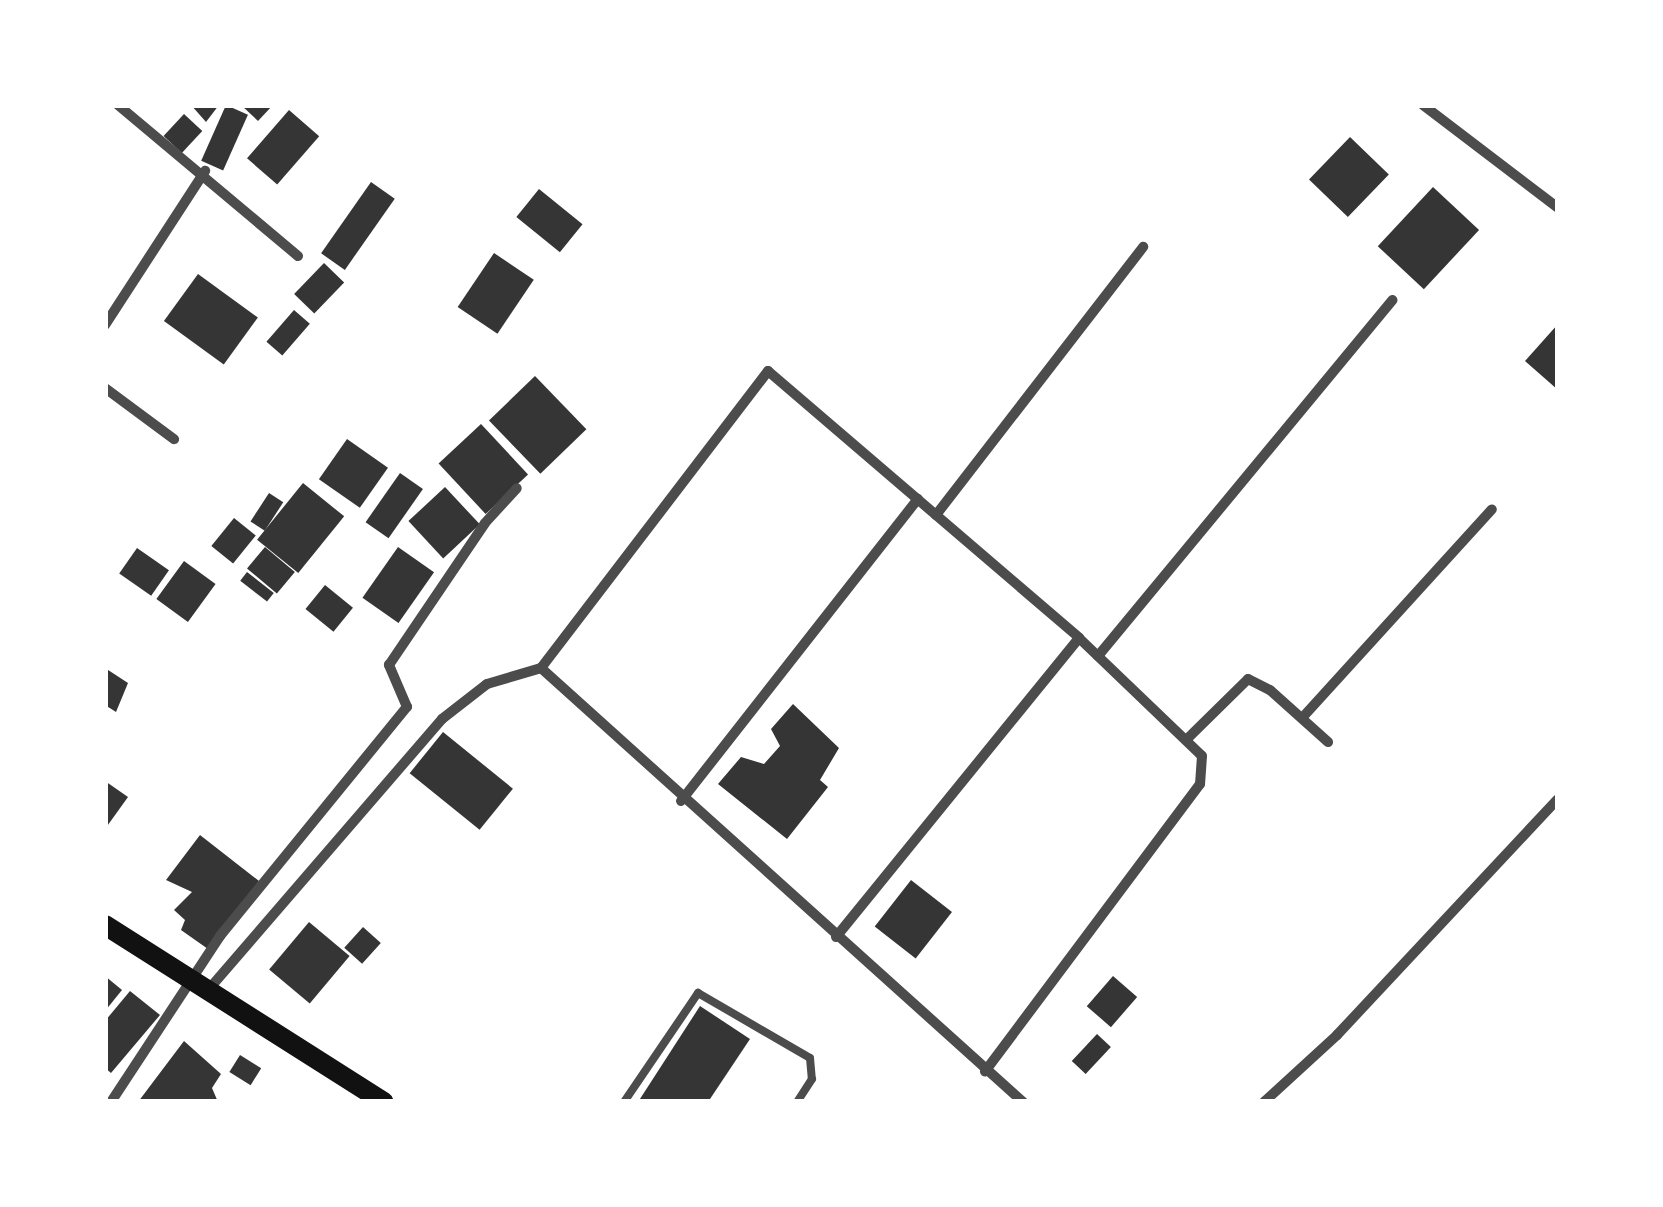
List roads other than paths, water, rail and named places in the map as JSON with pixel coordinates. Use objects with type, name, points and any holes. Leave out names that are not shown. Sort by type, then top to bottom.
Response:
[{"type":"main road","points":[[105,925],[384,1102]]},
{"type":"street","points":[[118,105],[205,171],[298,256]]},
{"type":"street","points":[[1423,105],[1558,208]]},
{"type":"street","points":[[105,324],[205,171]]},
{"type":"street","points":[[936,516],[1143,247]]},
{"type":"street","points":[[1098,656],[1392,300]]},
{"type":"street","points":[[111,1102],[202,985],[442,718],[487,684],[541,668],[768,371],[1079,638],[1202,756],[1200,784],[985,1071]]},
{"type":"street","points":[[105,388],[174,440]]},
{"type":"street","points":[[202,985],[220,936],[406,706],[388,665],[485,522],[517,488]]},
{"type":"street","points":[[681,800],[918,499]]},
{"type":"street","points":[[1302,718],[1492,509]]},
{"type":"street","points":[[836,937],[1079,638]]},
{"type":"street","points":[[541,668],[681,800],[1024,1102]]},
{"type":"street","points":[[1186,740],[1248,679],[1328,742]]},
{"type":"street","points":[[1264,1102],[1338,1035],[1558,799]]},
{"type":"lane","points":[[624,1102],[698,993],[810,1058],[812,1080],[797,1102]]}]
